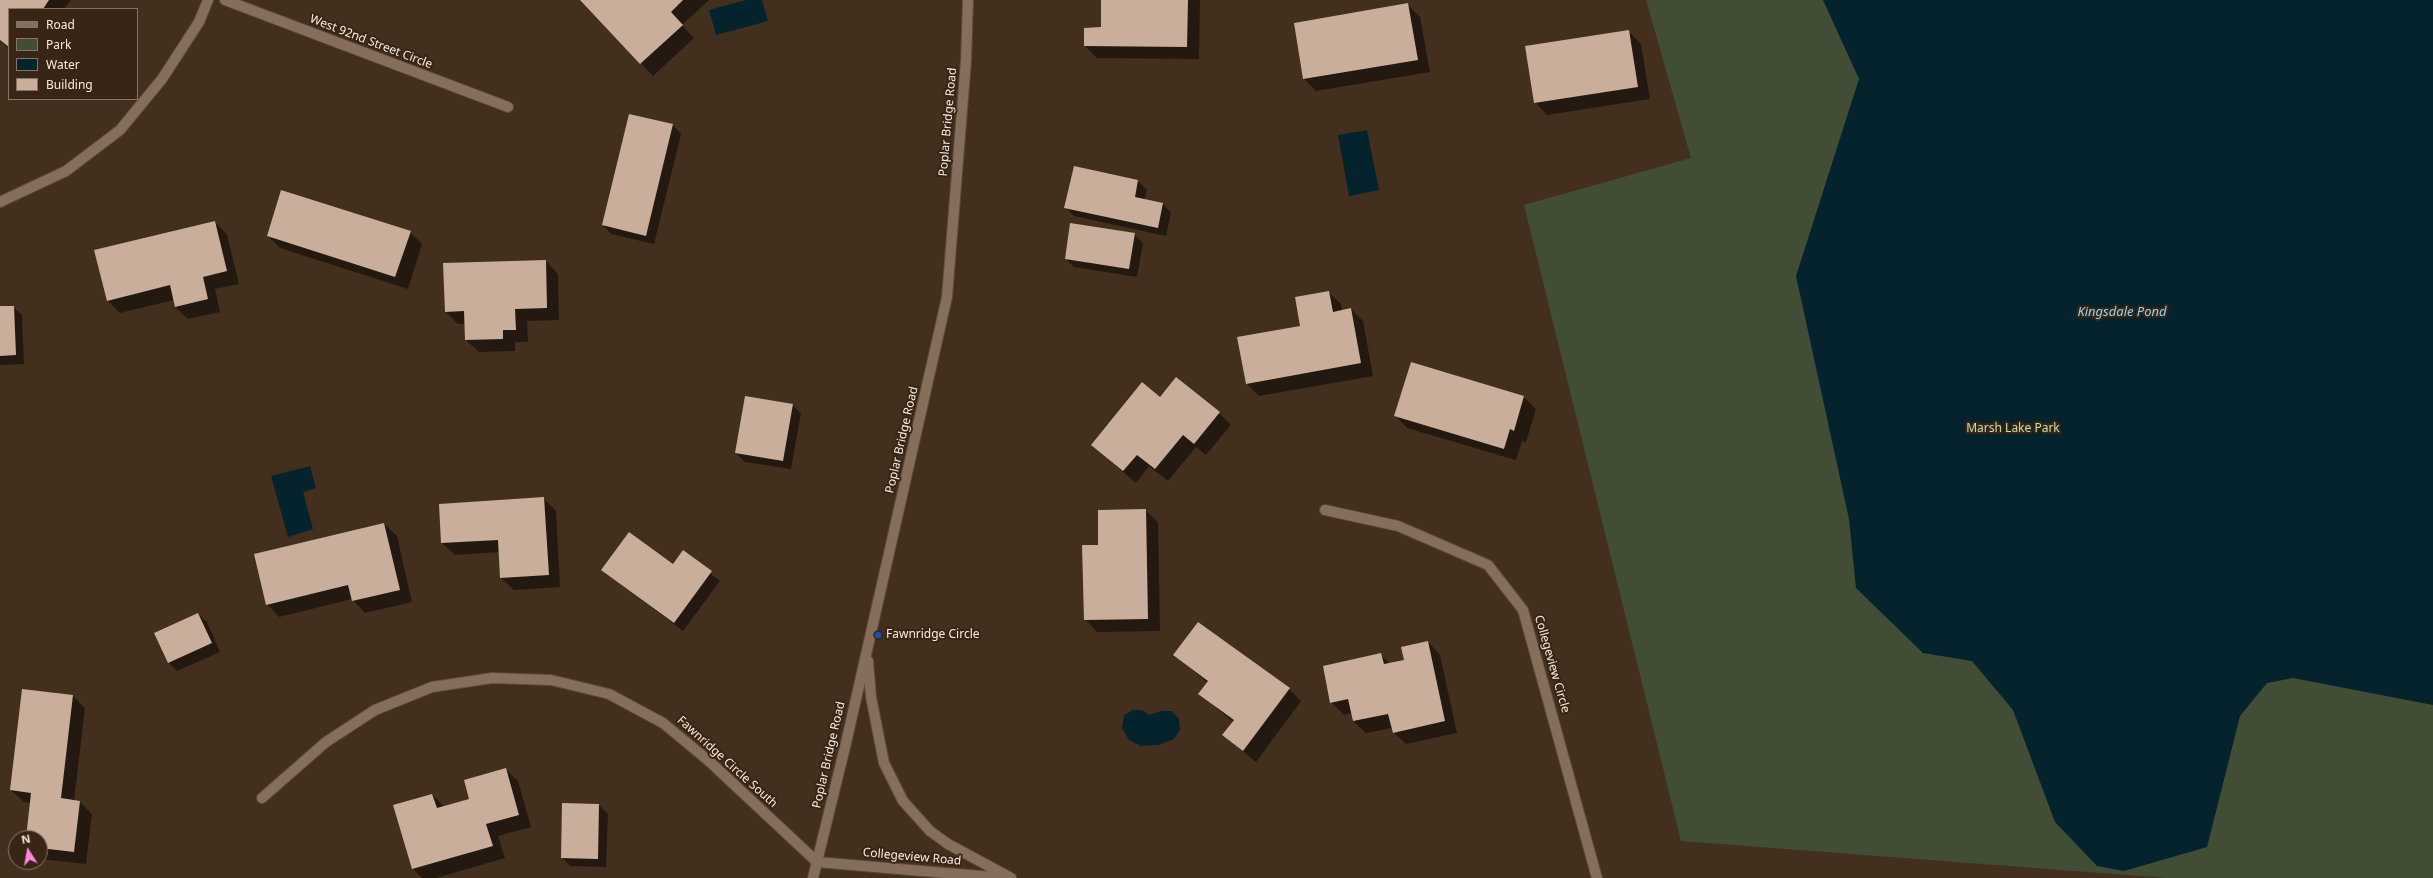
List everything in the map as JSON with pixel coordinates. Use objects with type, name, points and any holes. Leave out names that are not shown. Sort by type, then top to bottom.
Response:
[{"type":"street","points":[[0,202],[66,170],[120,130],[162,79],[199,22],[208,0]]},
{"type":"street","name":"West 92nd Street Circle","points":[[225,0],[508,107]]},
{"type":"street","name":"Poplar Bridge Road","points":[[813,878],[867,652],[947,297],[966,61],[968,0]]},
{"type":"street","name":"Collegeview Circle","points":[[1325,510],[1398,526],[1488,565],[1523,610],[1597,878]]},
{"type":"street","points":[[867,652],[871,697],[884,763],[903,801],[936,835],[1012,878]]},
{"type":"street","name":"Fawnridge Circle South","points":[[262,798],[326,742],[375,710],[432,687],[492,678],[551,680],[609,694],[663,723],[709,761],[817,862]]},
{"type":"street","name":"Collegeview Road","points":[[817,862],[1004,878]]},
{"type":"green space","name":"Kingsdale Pond","points":[[1646,0],[2433,0],[2433,878],[2166,878],[1681,841],[1524,205],[1691,158]]},
{"type":"water","points":[[746,0],[762,0],[768,21],[716,35],[709,10]]},
{"type":"water","name":"Kingsdale Pond","points":[[1823,0],[2433,0],[2433,705],[2293,678],[2267,683],[2240,716],[2207,847],[2124,871],[2097,866],[2055,822],[2013,710],[1972,661],[1923,653],[1856,588],[1849,519],[1796,276],[1859,79]]},
{"type":"water","points":[[1367,130],[1379,190],[1349,196],[1338,135]]},
{"type":"water","points":[[310,466],[316,488],[303,492],[313,529],[288,537],[271,476]]},
{"type":"water","points":[[1133,710],[1142,710],[1149,715],[1161,711],[1172,711],[1179,719],[1180,730],[1174,739],[1159,745],[1141,746],[1129,740],[1122,728],[1124,715]]},
{"type":"building","points":[[0,0],[49,0],[44,8],[8,8],[8,46],[0,40]]},
{"type":"building","points":[[580,0],[683,0],[671,12],[683,25],[640,64]]},
{"type":"building","points":[[1101,0],[1188,0],[1187,47],[1084,46],[1084,28],[1101,27]]},
{"type":"building","points":[[1408,3],[1418,60],[1303,79],[1294,23]]},
{"type":"building","points":[[1629,30],[1638,87],[1534,103],[1525,46]]},
{"type":"building","points":[[629,114],[673,124],[646,236],[602,225]]},
{"type":"building","points":[[1074,166],[1138,180],[1135,197],[1163,203],[1158,228],[1064,208]]},
{"type":"building","points":[[281,190],[411,231],[395,277],[267,236]]},
{"type":"building","points":[[215,221],[227,271],[203,277],[208,299],[175,307],[170,285],[107,301],[94,250]]},
{"type":"building","points":[[1070,223],[1135,233],[1129,269],[1065,259]]},
{"type":"building","points":[[546,260],[547,308],[515,309],[516,330],[503,330],[503,339],[465,340],[464,311],[445,312],[443,263]]},
{"type":"building","points":[[1329,291],[1333,312],[1351,308],[1361,363],[1246,384],[1237,337],[1300,326],[1295,297]]},
{"type":"building","points":[[0,306],[14,306],[16,355],[0,356]]},
{"type":"building","points":[[1411,362],[1524,396],[1514,431],[1510,429],[1504,449],[1394,416]]},
{"type":"building","points":[[1176,377],[1220,412],[1194,444],[1183,435],[1155,469],[1137,455],[1123,471],[1091,445],[1142,382],[1160,397]]},
{"type":"building","points":[[745,396],[793,404],[783,461],[735,453]]},
{"type":"building","points":[[544,497],[549,575],[500,578],[498,540],[441,543],[439,504]]},
{"type":"building","points":[[1146,509],[1148,619],[1084,620],[1082,545],[1098,545],[1098,510]]},
{"type":"building","points":[[384,523],[400,590],[352,601],[348,585],[266,605],[254,554]]},
{"type":"building","points":[[629,532],[673,564],[683,550],[712,571],[674,623],[601,570]]},
{"type":"building","points":[[198,613],[212,643],[168,663],[154,633]]},
{"type":"building","points":[[1198,622],[1290,688],[1243,751],[1222,735],[1234,720],[1198,694],[1208,681],[1173,655]]},
{"type":"building","points":[[1428,641],[1445,721],[1393,733],[1388,714],[1353,721],[1348,699],[1330,703],[1323,666],[1381,653],[1384,664],[1404,660],[1401,647]]},
{"type":"building","points":[[22,689],[73,695],[61,798],[80,801],[74,852],[48,849],[48,830],[27,830],[31,793],[10,790]]},
{"type":"building","points":[[506,768],[519,815],[486,824],[493,846],[412,869],[393,805],[432,794],[437,808],[469,799],[464,780]]},
{"type":"building","points":[[562,803],[599,804],[598,859],[561,858]]},
{"type":"place","name":"Fawnridge Circle","points":[[878,635]]},
{"type":"park label","name":"Marsh Lake Park","points":[[2013,429]]}]
